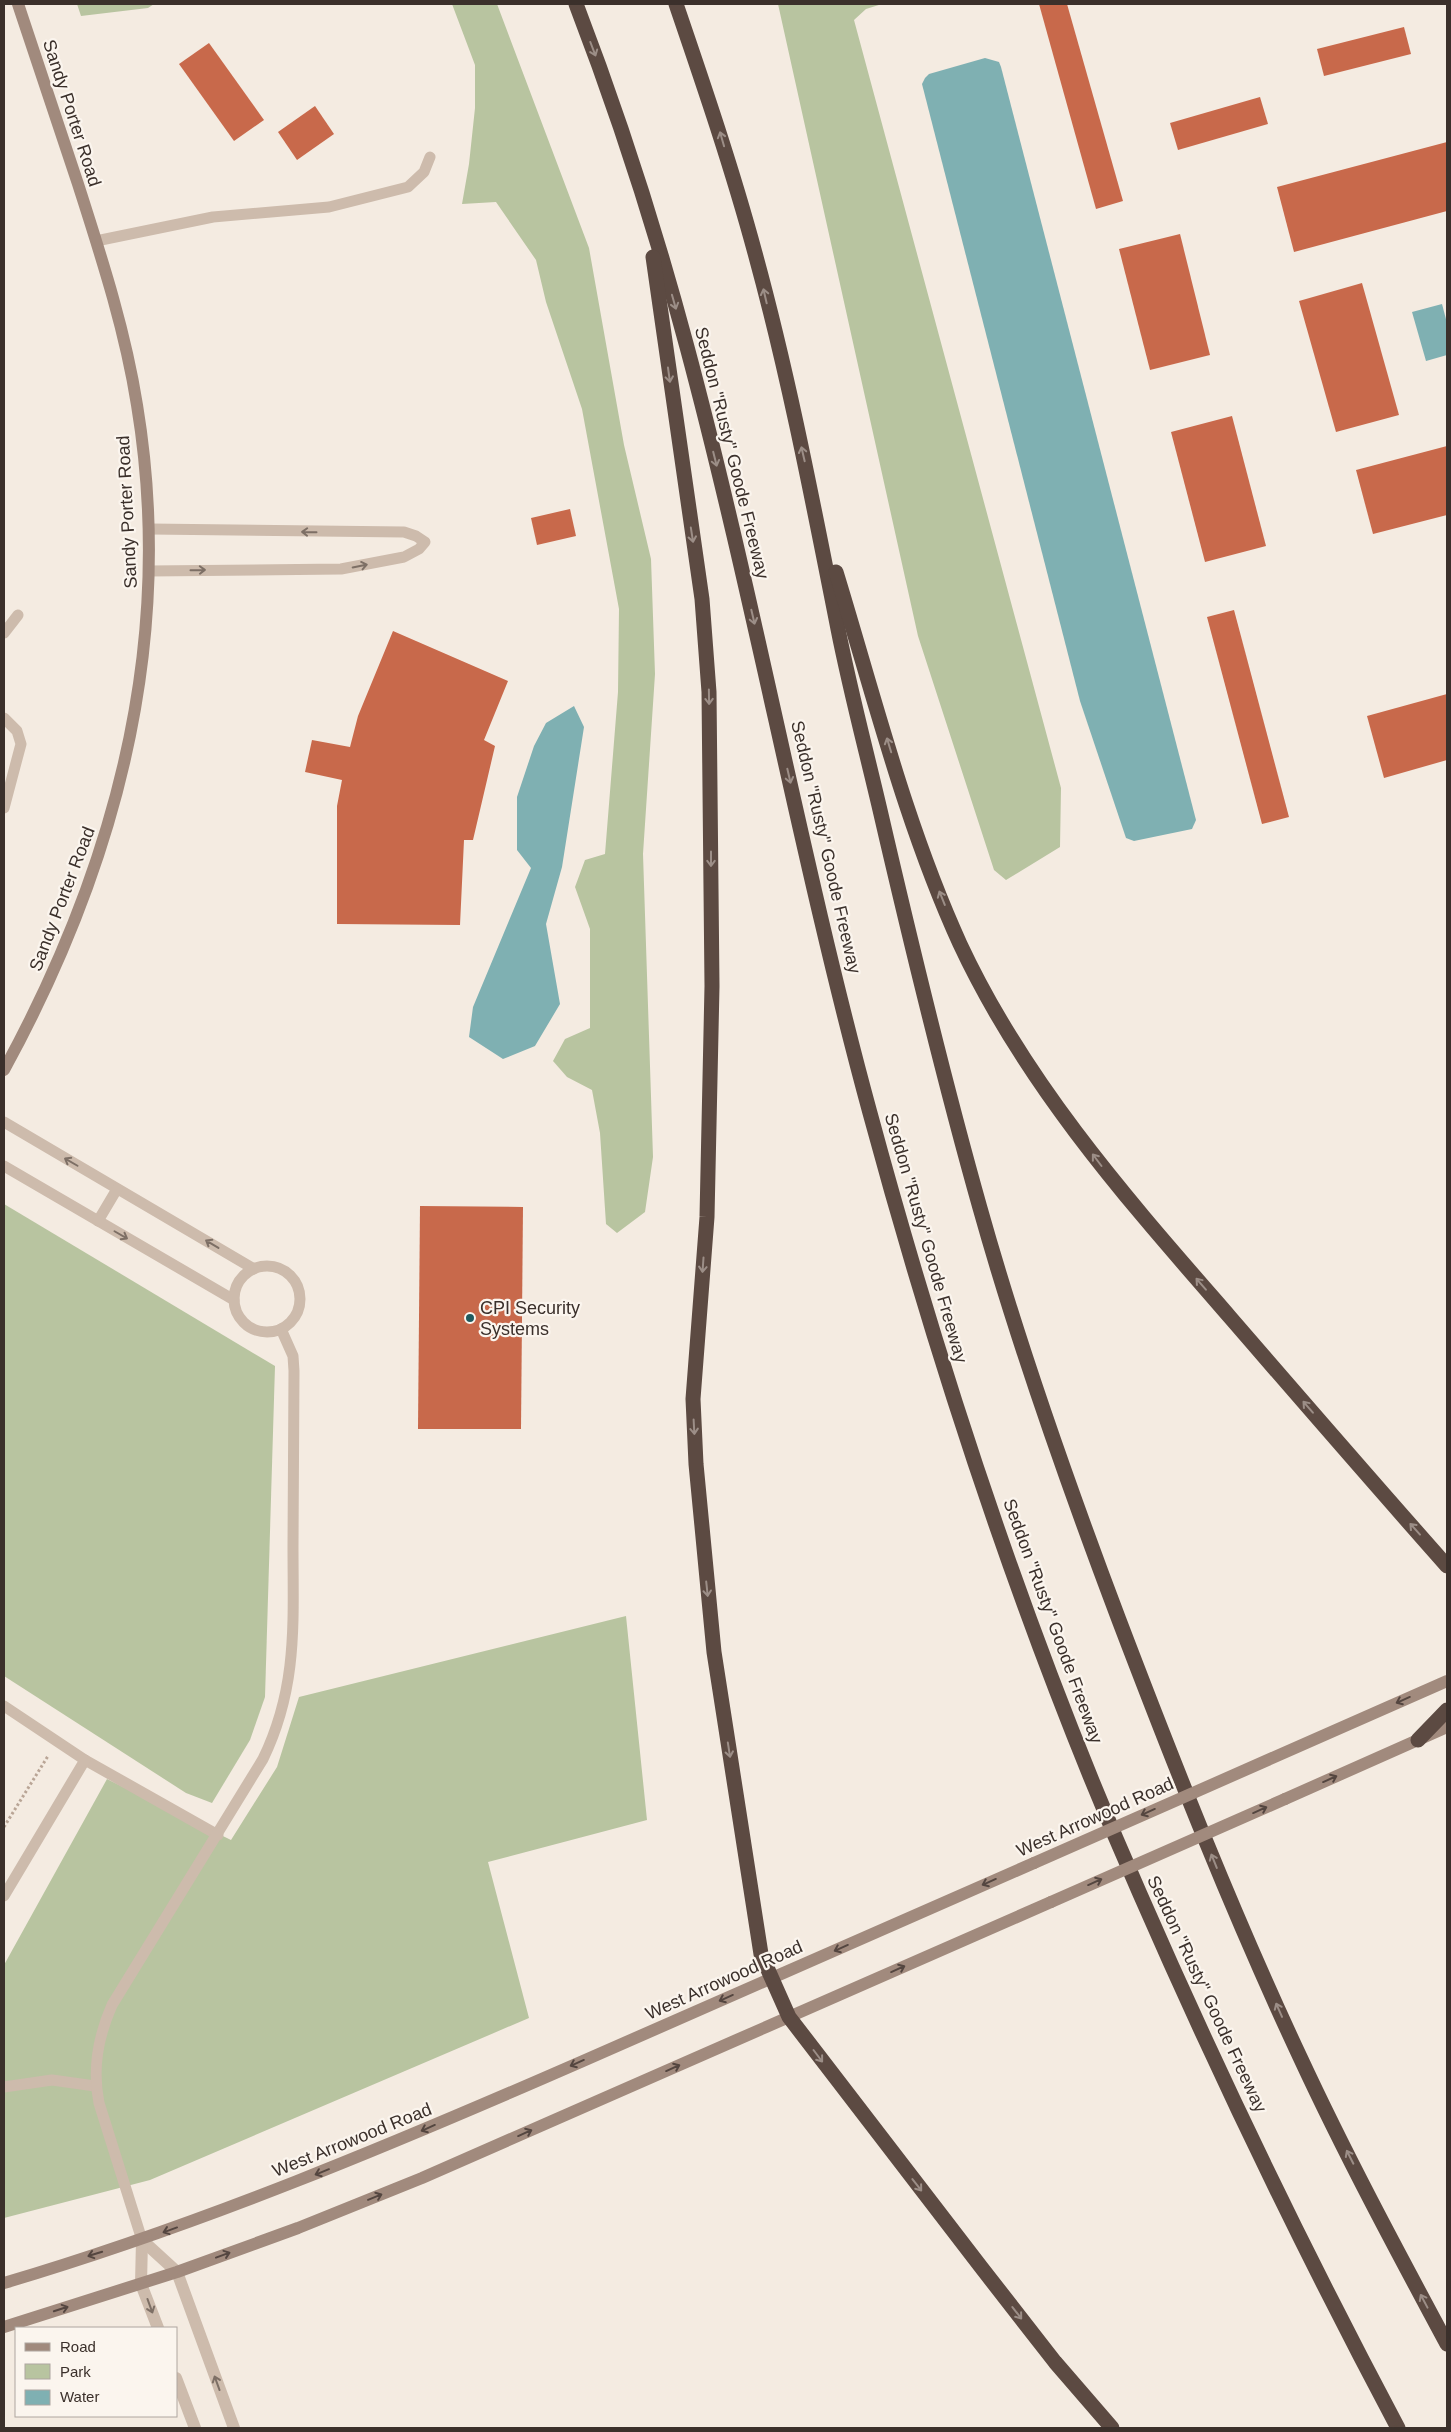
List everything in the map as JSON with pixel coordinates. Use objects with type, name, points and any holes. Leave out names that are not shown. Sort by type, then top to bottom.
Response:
[{"type":"highway","name":"Seddon \"Rusty\" Goode Freeway","points":[[576,4],[608,87],[646,205],[688,348],[868,1107],[907,1244],[984,1489],[1079,1746],[1138,1890],[1294,2228],[1398,2428]]},
{"type":"highway","points":[[676,4],[720,132],[756,256],[814,501],[839,633],[938,1050],[981,1213],[1071,1490],[1164,1739],[1232,1906],[1301,2060],[1390,2238],[1447,2344]]},
{"type":"highway","points":[[646,205],[702,599],[709,692],[712,986],[707,1217],[693,1399],[696,1464],[714,1652],[761,1954],[789,2017],[980,2268],[1055,2362],[1112,2428]]},
{"type":"highway","points":[[814,501],[929,868],[960,943],[1008,1033],[1056,1106],[1112,1179],[1447,1566]]},
{"type":"highway","points":[[1418,1740],[1447,1710]]},
{"type":"main road","name":"Sandy Porter Road","points":[[4,1070],[55,968],[88,891],[108,830],[126,763],[141,676],[149,596],[150,529],[146,468],[137,404],[124,339],[96,241],[18,4]]},
{"type":"main road","name":"West Arrowood Road","points":[[4,2283],[142,2240],[226,2210],[400,2140],[771,1979],[1447,1681]]},
{"type":"main road","points":[[4,2327],[178,2272],[298,2228],[422,2178],[1447,1728]]},
{"type":"street","points":[[142,2240],[178,2272],[234,2428]]},
{"type":"street","points":[[142,2240],[141,2284],[158,2327]]},
{"type":"street","points":[[178,2383],[195,2428]]},
{"type":"lane","points":[[96,241],[213,217],[329,208],[408,187],[424,172],[430,158]]},
{"type":"lane","points":[[149,571],[340,569],[404,557],[413,554],[425,542],[416,536],[404,532],[150,529]]},
{"type":"lane","points":[[4,633],[18,615]]},
{"type":"lane","points":[[4,808],[20,744],[17,731],[5,722]]},
{"type":"lane","points":[[4,1122],[254,1269]]},
{"type":"lane","points":[[4,1166],[234,1300]]},
{"type":"lane","points":[[98,1221],[117,1188]]},
{"type":"lane","points":[[264,1266],[280,1270],[293,1279],[298,1288],[300,1300],[298,1310],[293,1320],[281,1329],[264,1332],[254,1330],[244,1324],[238,1315],[234,1300],[238,1284],[244,1275],[254,1269],[264,1266]]},
{"type":"lane","points":[[142,2240],[95,2086],[98,2045],[112,2005],[218,1835],[272,1740],[281,1718],[289,1678],[292,1635],[294,1371],[293,1356],[281,1329]]},
{"type":"lane","points":[[4,1706],[85,1760],[218,1835]]},
{"type":"lane","points":[[4,1896],[85,1760]]},
{"type":"lane","points":[[4,2087],[52,2080],[95,2086]]},
{"type":"path","points":[[4,1828],[49,1754]]},
{"type":"green space","points":[[77,4],[154,4],[148,8],[81,16]]},
{"type":"green space","points":[[452,4],[497,4],[589,248],[624,445],[651,559],[655,674],[643,854],[653,1157],[645,1212],[617,1233],[606,1224],[600,1133],[592,1090],[567,1077],[553,1061],[565,1039],[590,1028],[590,929],[575,887],[585,860],[605,854],[618,692],[619,609],[582,409],[546,302],[536,260],[496,202],[462,204],[469,164],[475,108],[475,65]]},
{"type":"green space","points":[[778,4],[882,4],[866,9],[854,20],[1061,788],[1060,847],[1006,880],[994,870],[918,636]]},
{"type":"green space","points":[[4,1204],[275,1366],[265,1697],[250,1740],[212,1803],[186,1793],[4,1676]]},
{"type":"green space","points":[[626,1616],[647,1820],[488,1862],[529,2018],[150,2180],[4,2218],[4,1965],[107,1779],[231,1840],[277,1767],[299,1697]]},
{"type":"water","points":[[985,58],[999,62],[1001,67],[1196,820],[1192,829],[1134,841],[1126,838],[1080,701],[922,84],[929,74]]},
{"type":"water","points":[[1442,304],[1447,323],[1447,355],[1426,361],[1412,312]]},
{"type":"water","points":[[574,706],[584,727],[562,867],[546,924],[560,1004],[535,1046],[503,1059],[469,1037],[473,1007],[531,868],[517,850],[517,797],[534,746],[546,723]]},
{"type":"building","points":[[1039,4],[1067,4],[1123,201],[1096,209]]},
{"type":"building","points":[[1404,27],[1411,54],[1324,76],[1317,49]]},
{"type":"building","points":[[209,43],[264,120],[234,141],[179,64]]},
{"type":"building","points":[[1260,97],[1268,124],[1178,150],[1170,123]]},
{"type":"building","points":[[315,106],[334,134],[297,160],[278,132]]},
{"type":"building","points":[[1447,142],[1447,211],[1294,252],[1277,187]]},
{"type":"building","points":[[1180,234],[1210,355],[1150,370],[1119,249]]},
{"type":"building","points":[[1362,283],[1399,415],[1336,432],[1299,301]]},
{"type":"building","points":[[1232,416],[1266,546],[1205,562],[1171,432]]},
{"type":"building","points":[[1447,446],[1447,515],[1373,534],[1356,470]]},
{"type":"building","points":[[570,509],[576,536],[537,545],[531,518]]},
{"type":"building","points":[[1234,610],[1289,817],[1262,824],[1207,617]]},
{"type":"building","points":[[393,631],[508,681],[484,740],[495,746],[473,840],[464,840],[460,925],[337,924],[337,806],[342,780],[305,772],[312,740],[350,747],[358,716]]},
{"type":"building","points":[[1447,694],[1447,760],[1384,778],[1367,716]]},
{"type":"building","name":"CPI Security Systems","points":[[420,1206],[523,1207],[521,1429],[418,1429]]},
{"type":"place","name":"CPI Security Systems","points":[[470,1318]]}]
